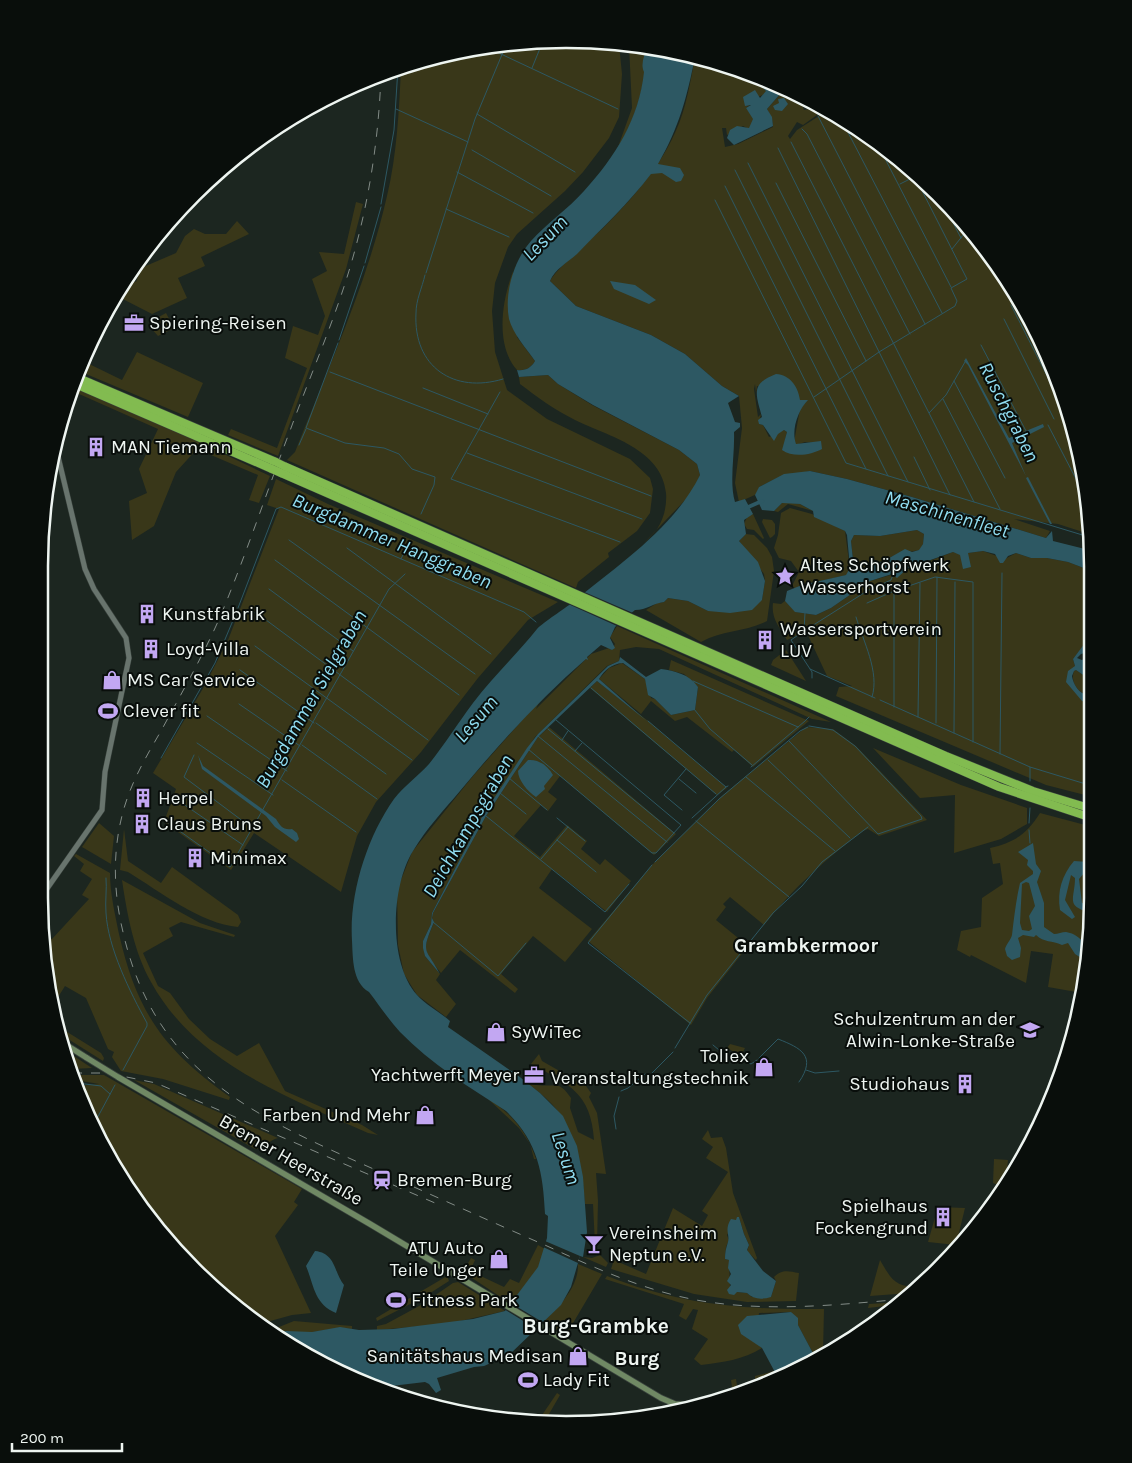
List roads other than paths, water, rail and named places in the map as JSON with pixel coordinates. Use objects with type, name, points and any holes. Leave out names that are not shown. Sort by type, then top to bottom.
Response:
[{"type":"highway","points":[[82,380],[221,443],[629,616],[1002,780],[1084,806]]},
{"type":"highway","points":[[80,386],[221,443]]},
{"type":"highway","points":[[283,469],[566,598],[999,787],[1084,815]]},
{"type":"main road","name":"Bremer Heerstraße","points":[[70,1047],[661,1398],[675,1404]]},
{"type":"street","points":[[48,887],[102,810],[106,772],[129,658],[126,638],[94,590],[85,569],[59,459]]},
{"type":"water","name":"Lesum","points":[[645,54],[694,63],[689,86],[672,138],[658,164],[680,168],[684,175],[681,181],[676,182],[662,173],[651,174],[625,205],[577,254],[558,270],[550,281],[576,306],[651,335],[685,354],[722,386],[739,396],[728,403],[735,422],[740,423],[740,427],[734,432],[733,494],[735,502],[745,499],[753,514],[744,520],[746,534],[739,541],[758,562],[765,581],[762,600],[752,610],[730,613],[708,611],[688,601],[668,598],[664,602],[635,610],[615,627],[610,638],[615,648],[612,650],[601,645],[587,657],[588,660],[586,659],[536,706],[429,827],[413,851],[400,884],[396,924],[397,945],[401,964],[408,981],[421,999],[450,1021],[448,1027],[511,1071],[518,1070],[516,1074],[540,1093],[563,1116],[577,1146],[583,1177],[587,1232],[583,1257],[580,1256],[571,1287],[561,1305],[509,1355],[484,1366],[474,1367],[437,1378],[441,1390],[436,1393],[425,1382],[393,1386],[337,1362],[284,1331],[312,1332],[340,1327],[359,1330],[393,1329],[473,1319],[505,1311],[538,1267],[547,1238],[548,1216],[545,1214],[543,1185],[537,1158],[532,1146],[517,1123],[506,1111],[451,1075],[412,1044],[369,992],[363,988],[356,976],[353,962],[352,923],[357,885],[368,848],[384,814],[394,799],[429,764],[481,693],[537,629],[626,560],[660,529],[676,512],[700,475],[697,464],[679,450],[593,405],[558,384],[548,375],[519,377],[517,370],[523,370],[532,366],[535,361],[517,335],[509,319],[509,288],[515,267],[525,249],[537,234],[584,191],[615,151],[637,106],[644,72],[643,62]]},
{"type":"water","points":[[761,86],[780,94],[767,109],[772,117],[773,126],[734,145],[727,138],[730,130],[737,126],[749,128],[753,119],[746,108],[751,105],[745,106],[743,97],[755,90],[760,98],[766,91]]},
{"type":"water","points":[[784,98],[788,104],[782,111],[775,110],[773,106],[779,103],[778,99]]},
{"type":"water","points":[[610,281],[635,285],[656,300],[649,304],[614,289]]},
{"type":"water","points":[[966,358],[1009,438],[1043,424],[1044,427],[1012,443],[1026,476],[968,365],[964,361]]},
{"type":"water","points":[[776,374],[792,382],[800,400],[808,400],[796,420],[794,433],[796,444],[821,441],[822,449],[802,455],[791,454],[782,450],[787,432],[784,430],[778,434],[774,441],[763,425],[759,424],[758,420],[762,417],[757,391],[762,382]]},
{"type":"water","points":[[810,471],[847,479],[1046,538],[1052,531],[1053,541],[1083,549],[1084,568],[1068,562],[1047,558],[1031,558],[1016,553],[1008,556],[1003,563],[1000,563],[995,554],[983,551],[968,553],[971,567],[963,569],[960,555],[953,552],[908,568],[897,578],[892,574],[870,581],[831,608],[816,615],[795,612],[785,601],[787,591],[802,585],[846,575],[850,568],[847,535],[845,531],[814,517],[813,511],[800,504],[782,503],[774,511],[762,510],[755,495],[759,487],[784,474]],"holes":[[[917,530],[924,534],[923,544],[919,550],[912,552],[905,549],[884,561],[856,572],[854,569],[851,541],[854,535],[880,536]]]},
{"type":"water","points":[[1028,477],[1052,524],[1050,524],[1026,478]]},
{"type":"water","points":[[1084,644],[1084,653],[1077,658],[1084,659],[1084,676],[1076,670],[1072,676],[1079,691],[1084,694],[1084,702],[1066,682],[1068,671],[1075,666],[1073,659]]},
{"type":"water","points":[[620,657],[646,677],[661,669],[686,676],[698,687],[695,710],[671,715],[655,699],[648,695],[645,679],[623,663],[609,668],[599,679],[648,722],[597,681],[538,737],[486,816],[433,913],[432,918],[434,922],[426,946],[428,954],[440,974],[425,956],[423,941],[431,924],[432,913],[483,815],[538,734],[608,666],[619,661]]},
{"type":"water","points":[[198,755],[203,766],[276,819],[282,827],[292,829],[297,833],[299,839],[296,842],[275,827],[266,816],[202,769]]},
{"type":"water","points":[[528,760],[543,764],[553,775],[544,786],[545,789],[536,797],[524,786],[518,774],[518,771]]},
{"type":"water","points":[[1033,843],[1036,864],[1041,871],[1037,882],[1044,903],[1044,927],[1054,934],[1066,932],[1081,939],[1081,958],[1075,954],[1068,943],[1062,945],[1042,939],[1036,935],[1034,937],[1023,935],[1018,938],[1021,948],[1020,957],[1012,960],[1007,956],[1005,949],[1012,935],[1020,883],[1033,874],[1033,871],[1027,865],[1028,860],[1018,852]],"holes":[[[1026,882],[1029,883],[1035,906],[1029,916],[1032,929],[1029,931],[1022,930],[1020,923],[1022,884]]]},
{"type":"water","points":[[1074,861],[1084,862],[1084,873],[1079,879],[1084,910],[1074,904],[1075,878],[1071,875],[1065,900],[1075,917],[1072,919],[1060,910],[1059,896],[1066,872]]},
{"type":"water","points":[[739,1217],[749,1245],[747,1250],[763,1271],[776,1281],[771,1297],[758,1298],[752,1297],[747,1293],[737,1292],[734,1295],[729,1294],[727,1290],[731,1285],[727,1281],[731,1274],[728,1268],[729,1260],[725,1259],[728,1226],[731,1219],[736,1220]]},
{"type":"water","points":[[315,1251],[327,1255],[331,1259],[344,1285],[336,1313],[323,1305],[313,1287],[306,1266]]},
{"type":"water","points":[[791,1312],[798,1318],[798,1325],[813,1353],[774,1371],[762,1348],[741,1334],[738,1325],[747,1316]]},
{"type":"waterway","points":[[532,68],[540,49]]},
{"type":"waterway","points":[[497,52],[618,109]]},
{"type":"waterway","name":"Burgdammer Sielgraben","points":[[426,273],[475,119],[503,52]]},
{"type":"waterway","points":[[381,204],[394,130],[398,76]]},
{"type":"waterway","points":[[396,109],[468,142]]},
{"type":"waterway","points":[[477,114],[575,172]]},
{"type":"waterway","points":[[818,116],[925,324]]},
{"type":"waterway","points":[[802,129],[807,134],[910,334]]},
{"type":"waterway","points":[[847,131],[942,313]]},
{"type":"waterway","points":[[791,142],[929,413],[946,395],[965,362]]},
{"type":"waterway","points":[[778,148],[950,495]]},
{"type":"waterway","points":[[472,150],[551,196]]},
{"type":"waterway","points":[[884,157],[951,287]]},
{"type":"waterway","points":[[748,163],[908,482]]},
{"type":"waterway","points":[[735,170],[888,476]]},
{"type":"waterway","points":[[457,172],[533,213]]},
{"type":"waterway","points":[[900,184],[911,179]]},
{"type":"waterway","points":[[776,183],[866,361]]},
{"type":"waterway","points":[[725,186],[866,469]]},
{"type":"waterway","points":[[814,397],[879,352],[955,306],[957,301],[951,288],[967,279],[920,187]]},
{"type":"waterway","points":[[715,200],[846,463],[1083,535]]},
{"type":"waterway","points":[[365,263],[381,207]]},
{"type":"waterway","points":[[446,209],[509,237]]},
{"type":"waterway","points":[[951,218],[961,238]]},
{"type":"waterway","points":[[952,249],[964,234]]},
{"type":"waterway","points":[[339,340],[364,266]]},
{"type":"waterway","name":"Burgdammer Sielgraben","points":[[425,275],[416,313],[417,332],[421,348],[429,362],[440,372],[453,379],[468,383],[485,383],[503,379]]},
{"type":"waterway","points":[[1011,305],[1051,384]]},
{"type":"waterway","points":[[1004,319],[1054,419]]},
{"type":"waterway","points":[[338,343],[306,428],[345,443],[384,448],[399,454],[412,469],[435,477],[434,485],[421,514]]},
{"type":"waterway","name":"Ruschgraben","points":[[981,345],[1026,431]]},
{"type":"waterway","points":[[330,372],[651,496]]},
{"type":"waterway","points":[[954,381],[1005,478]]},
{"type":"waterway","points":[[423,388],[488,414]]},
{"type":"waterway","points":[[500,392],[451,479],[620,542]]},
{"type":"waterway","points":[[943,399],[1000,509]]},
{"type":"waterway","points":[[929,413],[974,502]]},
{"type":"waterway","points":[[1048,425],[1078,482]]},
{"type":"waterway","points":[[299,445],[306,429]]},
{"type":"waterway","points":[[467,453],[642,519]]},
{"type":"waterway","points":[[914,457],[930,490]]},
{"type":"waterway","name":"Maschinenfleet","points":[[746,508],[762,501]]},
{"type":"waterway","name":"Burgdammer Hanggraben","points":[[238,608],[276,509],[281,507],[524,612],[536,622]]},
{"type":"waterway","name":"Burgdammer Sielgraben","points":[[289,540],[475,674]]},
{"type":"waterway","points":[[401,559],[409,542]]},
{"type":"waterway","points":[[347,548],[491,654]]},
{"type":"waterway","name":"Burgdammer Sielgraben","points":[[421,560],[426,552]]},
{"type":"waterway","name":"Burgdammer Sielgraben","points":[[275,560],[459,695]]},
{"type":"waterway","points":[[1000,754],[1002,573]]},
{"type":"waterway","name":"Burgdammer Sielgraben","points":[[167,822],[230,867],[389,589],[405,574]]},
{"type":"waterway","points":[[804,631],[867,591],[891,580],[893,575]]},
{"type":"waterway","points":[[867,603],[894,591],[935,577],[973,582],[973,742]]},
{"type":"waterway","points":[[936,723],[937,577]]},
{"type":"waterway","points":[[954,733],[955,582]]},
{"type":"waterway","points":[[918,717],[920,583]]},
{"type":"waterway","points":[[269,589],[353,651]]},
{"type":"waterway","points":[[894,591],[894,707]]},
{"type":"waterway","name":"Burgdammer Sielgraben","points":[[250,610],[428,740]]},
{"type":"waterway","name":"Burgdammer Hanggraben","points":[[161,758],[215,663],[237,611]]},
{"type":"waterway","points":[[805,613],[804,631],[791,640],[812,672],[812,678]]},
{"type":"waterway","points":[[856,617],[870,657],[874,677],[872,697]]},
{"type":"waterway","points":[[255,646],[412,760]]},
{"type":"waterway","points":[[810,669],[875,698]]},
{"type":"waterway","points":[[240,670],[314,723]]},
{"type":"waterway","points":[[693,681],[798,727]]},
{"type":"waterway","points":[[591,688],[716,794]]},
{"type":"waterway","points":[[880,700],[1030,767],[1030,781]]},
{"type":"waterway","points":[[239,704],[300,746]]},
{"type":"waterway","points":[[694,709],[710,729],[752,765]]},
{"type":"waterway","points":[[207,716],[287,771]]},
{"type":"waterway","points":[[805,721],[809,717]]},
{"type":"waterway","points":[[528,749],[652,853],[656,853],[681,825],[556,720]]},
{"type":"waterway","points":[[648,721],[726,787],[728,786]]},
{"type":"waterway","points":[[751,767],[805,721]]},
{"type":"waterway","points":[[316,723],[386,774]]},
{"type":"waterway","points":[[789,741],[878,834],[922,819],[855,746],[833,730],[809,726]]},
{"type":"waterway","points":[[655,862],[719,799],[800,731],[808,727]]},
{"type":"waterway","points":[[548,729],[674,833]]},
{"type":"waterway","points":[[562,740],[568,731]]},
{"type":"waterway","points":[[538,736],[667,842]]},
{"type":"waterway","points":[[197,743],[273,795]]},
{"type":"waterway","points":[[575,751],[582,743]]},
{"type":"waterway","points":[[302,745],[377,799]]},
{"type":"waterway","points":[[194,755],[184,777],[252,828]]},
{"type":"waterway","points":[[768,760],[850,838]]},
{"type":"waterway","points":[[1030,767],[1084,783]]},
{"type":"waterway","points":[[682,810],[664,795],[686,769]]},
{"type":"waterway","points":[[746,777],[835,851]]},
{"type":"waterway","points":[[509,778],[547,810]]},
{"type":"waterway","points":[[679,779],[696,793]]},
{"type":"waterway","points":[[282,780],[356,832]]},
{"type":"waterway","points":[[692,818],[726,787]]},
{"type":"waterway","points":[[500,793],[526,814]]},
{"type":"waterway","points":[[176,799],[243,845]]},
{"type":"waterway","points":[[1029,823],[1030,808]]},
{"type":"waterway","points":[[486,816],[605,912],[629,884]]},
{"type":"waterway","points":[[557,818],[585,841]]},
{"type":"waterway","points":[[696,821],[789,897]]},
{"type":"waterway","points":[[541,859],[568,827]]},
{"type":"waterway","points":[[675,1048],[707,995],[773,913],[802,886],[822,862],[868,827]]},
{"type":"waterway","points":[[1029,830],[1030,843]]},
{"type":"waterway","points":[[557,840],[596,872]]},
{"type":"waterway","points":[[652,865],[588,943],[690,1023]]},
{"type":"waterway","points":[[106,878],[106,913],[111,941],[127,984],[147,1023],[123,1070]]},
{"type":"waterway","name":"Deichkampsgraben","points":[[433,922],[498,976],[526,943]]},
{"type":"waterway","points":[[759,1058],[778,1039],[794,1046],[804,1054],[807,1066],[799,1082]]},
{"type":"waterway","points":[[713,1045],[719,1050],[751,1064],[757,1060]]},
{"type":"waterway","points":[[652,1073],[673,1052]]},
{"type":"waterway","points":[[806,1070],[815,1073],[839,1071]]},
{"type":"waterway","points":[[621,1091],[628,1088],[645,1074]]},
{"type":"waterway","points":[[83,1084],[101,1086],[110,1094]]},
{"type":"waterway","points":[[97,1118],[115,1085]]},
{"type":"waterway","points":[[616,1129],[614,1116],[619,1097]]},
{"type":"railway","points":[[380,82],[376,139],[361,225],[350,269],[326,338],[220,617],[192,675],[136,776],[125,805],[116,853],[117,901],[123,932],[139,982],[161,1024],[189,1059],[221,1088],[258,1113],[342,1155],[604,1271],[662,1292],[702,1301],[727,1304],[778,1307],[892,1300]]},
{"type":"railway","points":[[78,1073],[107,1073],[156,1083],[435,1203]]},
{"type":"place","name":"Spiering-Reisen","points":[[134,323]]},
{"type":"place","name":"MAN Tiemann","points":[[96,447]]},
{"type":"place","name":"Altes Schöpfwerk Wasserhorst","points":[[785,576]]},
{"type":"place","name":"Kunstfabrik","points":[[147,614]]},
{"type":"place","name":"Wassersportverein LUV","points":[[765,640]]},
{"type":"place","name":"Loyd-Villa","points":[[151,649]]},
{"type":"place","name":"MS Car Service","points":[[112,680]]},
{"type":"place","name":"Clever fit","points":[[108,711]]},
{"type":"place","name":"Herpel","points":[[143,798]]},
{"type":"place","name":"Claus Bruns","points":[[142,824]]},
{"type":"place","name":"Minimax","points":[[195,858]]},
{"type":"place","name":"Schulzentrum an der Alwin-Lonke-Straße","points":[[1030,1030]]},
{"type":"place","name":"SyWiTec","points":[[496,1032]]},
{"type":"place","name":"Toliex Veranstaltungstechnik","points":[[764,1067]]},
{"type":"place","name":"Yachtwerft Meyer","points":[[534,1075]]},
{"type":"place","name":"Studiohaus","points":[[965,1084]]},
{"type":"place","name":"Farben Und Mehr","points":[[425,1115]]},
{"type":"place","name":"Bremen-Burg","points":[[382,1180]]},
{"type":"place","name":"Spielhaus Fockengrund","points":[[943,1217]]},
{"type":"place","name":"Vereinsheim Neptun e.V.","points":[[594,1244]]},
{"type":"place","name":"ATU Auto Teile Unger","points":[[499,1259]]},
{"type":"place","name":"Fitness Park","points":[[396,1300]]},
{"type":"place","name":"Sanitätshaus Medisan","points":[[578,1356]]},
{"type":"place","name":"Lady Fit","points":[[528,1380]]},
{"type":"district","name":"Grambkermoor","points":[[806,945]]},
{"type":"district","name":"Burg-Grambke","points":[[596,1326]]},
{"type":"district","name":"Burg","points":[[637,1358]]}]
